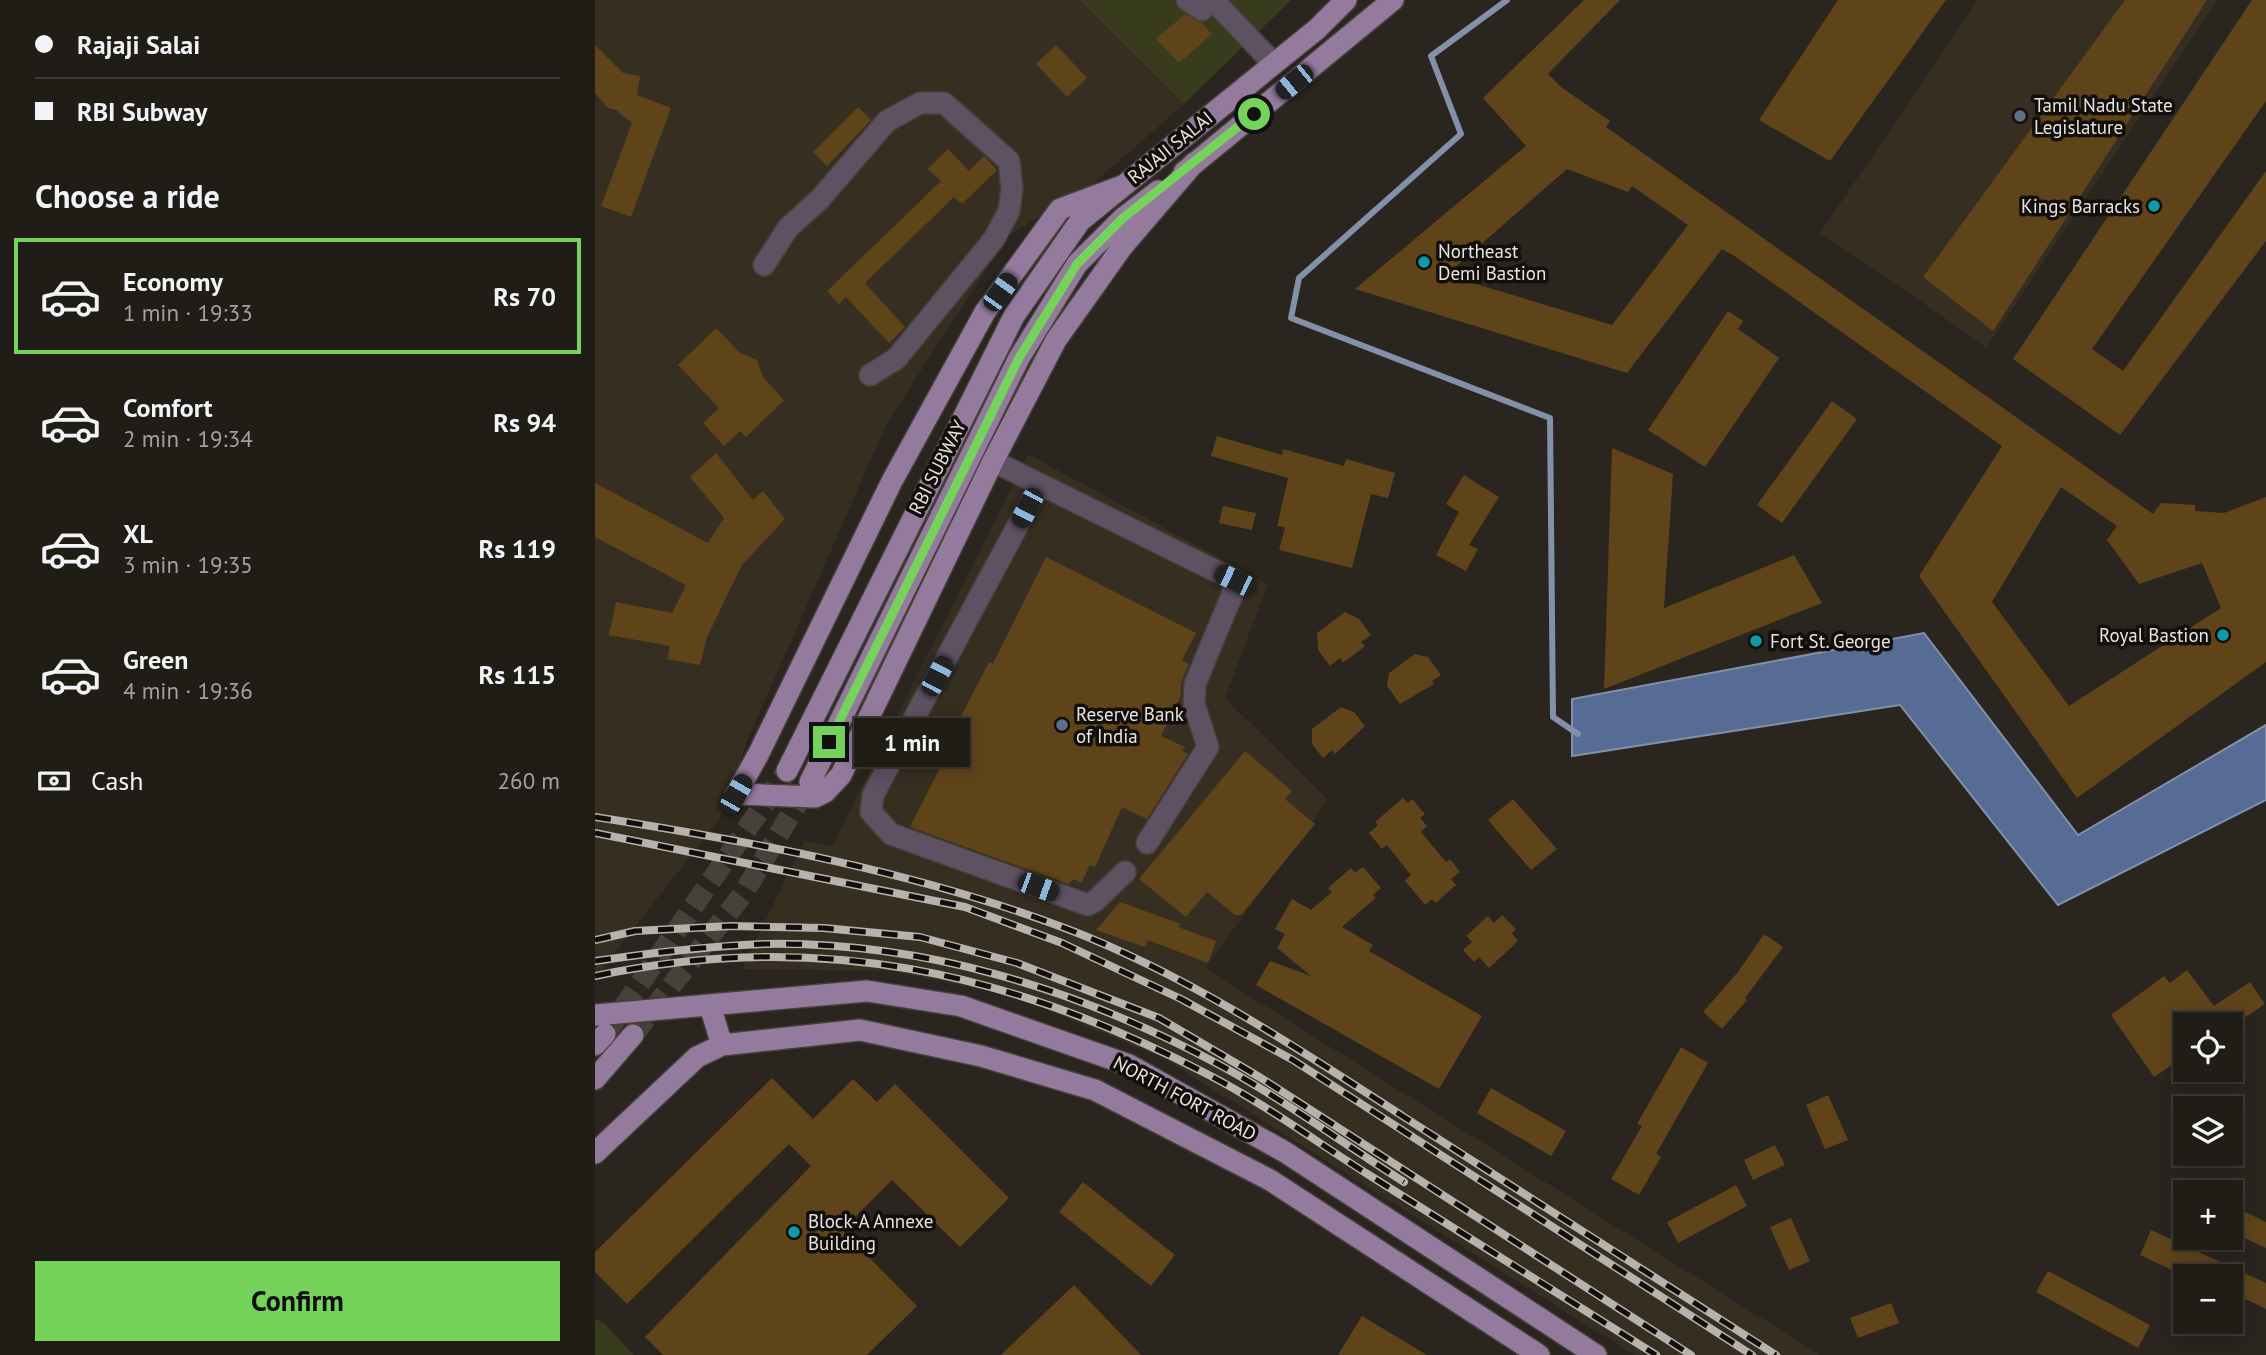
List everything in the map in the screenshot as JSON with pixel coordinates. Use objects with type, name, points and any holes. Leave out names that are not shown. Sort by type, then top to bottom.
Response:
[{"type":"main road","name":"RAJAJI SALAI","points":[[1122,186],[1317,29],[1346,0]]},
{"type":"main road","name":"RAJAJI SALAI","points":[[1194,163],[1393,0]]},
{"type":"main road","points":[[1122,186],[1060,209],[985,313],[892,481],[736,794],[815,797],[833,785],[993,461],[1056,340],[1122,247],[1194,163]]},
{"type":"main road","name":"RBI SUBWAY","points":[[810,782],[1019,358],[1069,275],[1123,218],[1194,163]]},
{"type":"main road","name":"RBI SUBWAY","points":[[787,771],[870,598],[1014,316],[1080,221],[1122,186]]},
{"type":"main road","name":"NORTH FORT ROAD","points":[[595,1015],[867,991],[961,1006],[1112,1058],[1285,1152],[1595,1355]]},
{"type":"main road","points":[[710,1006],[722,1045]]},
{"type":"main road","name":"NORTH FORT ROAD","points":[[595,1153],[697,1057],[722,1045],[860,1030],[981,1056],[1095,1090],[1270,1180],[1539,1355]]},
{"type":"main road","points":[[595,1079],[633,1035]]},
{"type":"street","points":[[1187,0],[1202,10],[1213,0],[1273,63]]},
{"type":"street","points":[[764,264],[788,228],[820,199],[887,121],[921,103],[944,103],[1009,161],[1012,188],[1009,211],[994,239],[896,359],[870,375]]},
{"type":"street","points":[[993,461],[1234,580],[1232,595],[1195,684],[1194,704],[1208,747],[1147,843]]},
{"type":"street","points":[[1040,484],[873,795],[871,812],[891,834],[1088,905],[1125,872]]},
{"type":"shaded area","points":[[595,0],[1079,0],[1184,104],[1093,184],[1008,236],[887,423],[748,739],[720,818],[595,978]]},
{"type":"shaded area","name":"Tamil Nadu State Legislature","points":[[1978,0],[2217,0],[1987,347],[1820,233]]},
{"type":"shaded area","points":[[1028,454],[1268,584],[1225,698],[1328,800],[1205,968],[1820,1355],[1634,1355],[1165,1059],[1017,997],[893,971],[742,969],[804,841],[832,846]]},
{"type":"green space","points":[[1079,0],[1291,0],[1184,104]]},
{"type":"green space","points":[[595,1319],[604,1323],[634,1355],[595,1355]]},
{"type":"water","points":[[1924,633],[2078,835],[2266,725],[2266,800],[2058,905],[1900,705],[1572,756],[1572,699]]},
{"type":"building","points":[[1584,0],[1620,0],[1548,74],[1561,87],[1610,121],[1606,127],[2153,514],[2161,503],[2195,505],[2195,511],[2224,513],[2266,497],[2266,662],[2077,798],[1919,576],[2002,446],[1736,257],[1722,249],[1627,373],[1355,289],[1526,146],[1483,98]],"holes":[[[1567,169],[1628,192],[1632,186],[1688,225],[1612,325],[1446,275]],[[2061,487],[2117,526],[2107,540],[2139,584],[2202,563],[2221,608],[2069,706],[1992,602]]]},
{"type":"building","points":[[1838,0],[1946,0],[1830,161],[1759,120]]},
{"type":"building","points":[[2125,0],[2207,0],[1993,331],[1923,277]]},
{"type":"building","name":"Kings Barracks","points":[[2252,0],[2266,0],[2266,101],[2092,349],[2123,371],[2266,171],[2266,241],[2120,435],[2013,359]]},
{"type":"building","points":[[1185,14],[1202,23],[1212,34],[1179,63],[1156,39]]},
{"type":"building","points":[[595,45],[623,73],[640,76],[637,95],[671,108],[631,217],[601,206],[632,123],[616,110],[608,108],[595,93]]},
{"type":"building","points":[[1056,45],[1087,78],[1067,97],[1036,64]]},
{"type":"building","points":[[858,107],[871,120],[827,166],[813,152]]},
{"type":"building","points":[[948,149],[969,171],[984,156],[997,170],[962,204],[954,197],[865,283],[905,327],[889,343],[846,297],[839,304],[827,291],[941,181],[928,169]]},
{"type":"building","points":[[1728,311],[1743,321],[1738,329],[1779,358],[1705,467],[1648,430]]},
{"type":"building","points":[[716,328],[740,353],[757,360],[763,377],[784,400],[746,437],[740,431],[724,446],[703,423],[719,408],[678,365]]},
{"type":"building","points":[[1832,401],[1857,419],[1782,523],[1757,505]]},
{"type":"building","points":[[1217,436],[1282,455],[1283,449],[1344,466],[1346,459],[1395,473],[1388,498],[1371,494],[1352,568],[1279,550],[1285,527],[1277,526],[1288,478],[1211,456]]},
{"type":"building","points":[[1612,448],[1673,474],[1664,608],[1794,555],[1822,603],[1604,689]]},
{"type":"building","points":[[716,453],[753,500],[763,491],[785,519],[742,565],[707,637],[700,665],[667,659],[670,646],[609,635],[616,602],[672,613],[686,585],[595,537],[595,483],[708,543],[724,518],[690,477]]},
{"type":"building","points":[[1464,475],[1499,497],[1469,545],[1478,549],[1466,571],[1436,555],[1459,512],[1446,504]]},
{"type":"building","points":[[1223,506],[1256,513],[1252,530],[1219,523]]},
{"type":"building","name":"Reserve Bank of India","points":[[1046,557],[1196,633],[1182,660],[1189,664],[1181,683],[1181,696],[1161,736],[1185,747],[1182,751],[1188,754],[1147,819],[1122,807],[1095,867],[1090,865],[1081,883],[1074,879],[1068,884],[910,827],[961,726],[957,724],[989,662],[993,664]]},
{"type":"building","points":[[1345,612],[1359,619],[1371,635],[1361,642],[1365,646],[1343,663],[1340,658],[1330,666],[1318,650],[1317,633]]},
{"type":"building","points":[[1415,654],[1428,657],[1441,675],[1432,681],[1434,684],[1400,704],[1387,686],[1389,673]]},
{"type":"building","points":[[1341,707],[1354,712],[1365,726],[1335,754],[1332,750],[1323,758],[1312,744],[1312,729]]},
{"type":"building","points":[[1245,751],[1292,791],[1285,799],[1315,824],[1241,915],[1235,915],[1207,892],[1186,917],[1139,879]]},
{"type":"building","points":[[1403,798],[1408,803],[1412,799],[1425,814],[1420,818],[1427,826],[1421,832],[1446,862],[1450,859],[1460,872],[1451,879],[1456,885],[1436,903],[1432,899],[1425,905],[1405,881],[1411,875],[1387,845],[1382,849],[1369,833],[1378,825],[1375,822]]},
{"type":"building","points":[[1513,799],[1557,849],[1531,870],[1488,820]]},
{"type":"building","points":[[1363,867],[1381,888],[1373,895],[1376,898],[1342,927],[1373,945],[1369,951],[1482,1016],[1439,1089],[1256,985],[1270,961],[1311,976],[1277,948],[1285,934],[1275,929],[1292,899],[1311,910],[1332,892],[1328,888],[1351,868],[1355,873]]},
{"type":"building","points":[[1120,902],[1181,924],[1178,927],[1216,941],[1208,963],[1148,940],[1145,947],[1096,930]]},
{"type":"building","points":[[1502,915],[1516,929],[1512,933],[1518,941],[1489,968],[1479,957],[1474,962],[1463,950],[1472,942],[1466,936],[1488,916],[1494,923]]},
{"type":"building","points":[[1764,934],[1783,947],[1745,998],[1747,1000],[1722,1029],[1703,1012],[1738,972]]},
{"type":"building","points":[[2187,970],[2214,1006],[2250,982],[2265,1004],[2243,1019],[2243,1012],[2173,1012],[2173,1065],[2154,1077],[2111,1015],[2164,976],[2170,983]]},
{"type":"building","points":[[1681,1047],[1708,1063],[1656,1154],[1661,1157],[1639,1195],[1611,1179],[1642,1126],[1637,1124]]},
{"type":"building","name":"Block-A Annexe Building","points":[[772,1078],[813,1119],[853,1079],[877,1102],[895,1084],[1009,1198],[960,1247],[892,1180],[842,1230],[917,1306],[867,1355],[663,1355],[645,1337],[811,1166],[789,1144],[627,1304],[595,1272],[595,1252]]},
{"type":"building","points":[[1491,1088],[1566,1131],[1551,1156],[1477,1113]]},
{"type":"building","points":[[1828,1095],[1848,1140],[1825,1149],[1806,1105]]},
{"type":"building","points":[[1775,1145],[1785,1165],[1753,1180],[1744,1160]]},
{"type":"building","points":[[1083,1182],[1175,1255],[1151,1286],[1059,1212]]},
{"type":"building","points":[[1736,1185],[1747,1206],[1678,1243],[1667,1222]]},
{"type":"building","points":[[2243,1211],[2266,1222],[2266,1248],[2243,1237]]},
{"type":"building","points":[[1791,1218],[1810,1261],[1789,1270],[1770,1227]]},
{"type":"building","points":[[2151,1230],[2173,1240],[2173,1250],[2194,1250],[2225,1264],[2173,1264],[2173,1270],[2140,1255]]},
{"type":"building","points":[[2048,1271],[2150,1325],[2138,1348],[2036,1292]]},
{"type":"building","points":[[2243,1272],[2266,1283],[2266,1309],[2243,1298]]},
{"type":"building","points":[[1074,1285],[1141,1355],[1001,1355]]},
{"type":"building","points":[[1891,1303],[1899,1323],[1858,1338],[1850,1318]]},
{"type":"building","points":[[1362,1316],[1427,1355],[1338,1355]]},
{"type":"waterway","points":[[1507,0],[1431,56],[1461,134],[1299,278],[1291,318],[1550,418],[1553,717],[1578,734]]},
{"type":"tunnel","points":[[605,1034],[787,771]]},
{"type":"tunnel","points":[[633,1035],[743,894],[809,784]]},
{"type":"railway","points":[[595,817],[775,848],[895,875],[1012,910],[1114,948],[1200,991],[1283,1040],[1776,1355]]},
{"type":"railway","points":[[595,833],[965,907],[1062,943],[1181,999],[1293,1060],[1752,1355]]},
{"type":"railway","points":[[595,940],[635,931],[731,926],[824,928],[920,937],[1017,963],[1159,1018],[1261,1078],[1691,1355]]},
{"type":"railway","points":[[595,961],[721,946],[823,945],[882,951],[997,975],[1054,992],[1109,1013],[1216,1063],[1287,1105],[1404,1182]]},
{"type":"railway","points":[[595,976],[676,962],[755,957],[833,959],[909,969],[983,985],[1058,1008],[1131,1038],[1247,1096],[1656,1355]]},
{"type":"place","name":"Tamil Nadu State Legislature","points":[[2020,116]]},
{"type":"place","name":"Kings Barracks","points":[[2154,206]]},
{"type":"place","name":"Northeast Demi Bastion","points":[[1424,262]]},
{"type":"place","name":"Royal Bastion","points":[[2223,635]]},
{"type":"place","name":"Fort St. George","points":[[1756,641]]},
{"type":"place","name":"Reserve Bank of India","points":[[1062,725]]},
{"type":"place","name":"Block-A Annexe Building","points":[[794,1232]]},
{"type":"route","points":[[829,742],[1019,358],[1077,264],[1123,218],[1254,114]]}]
